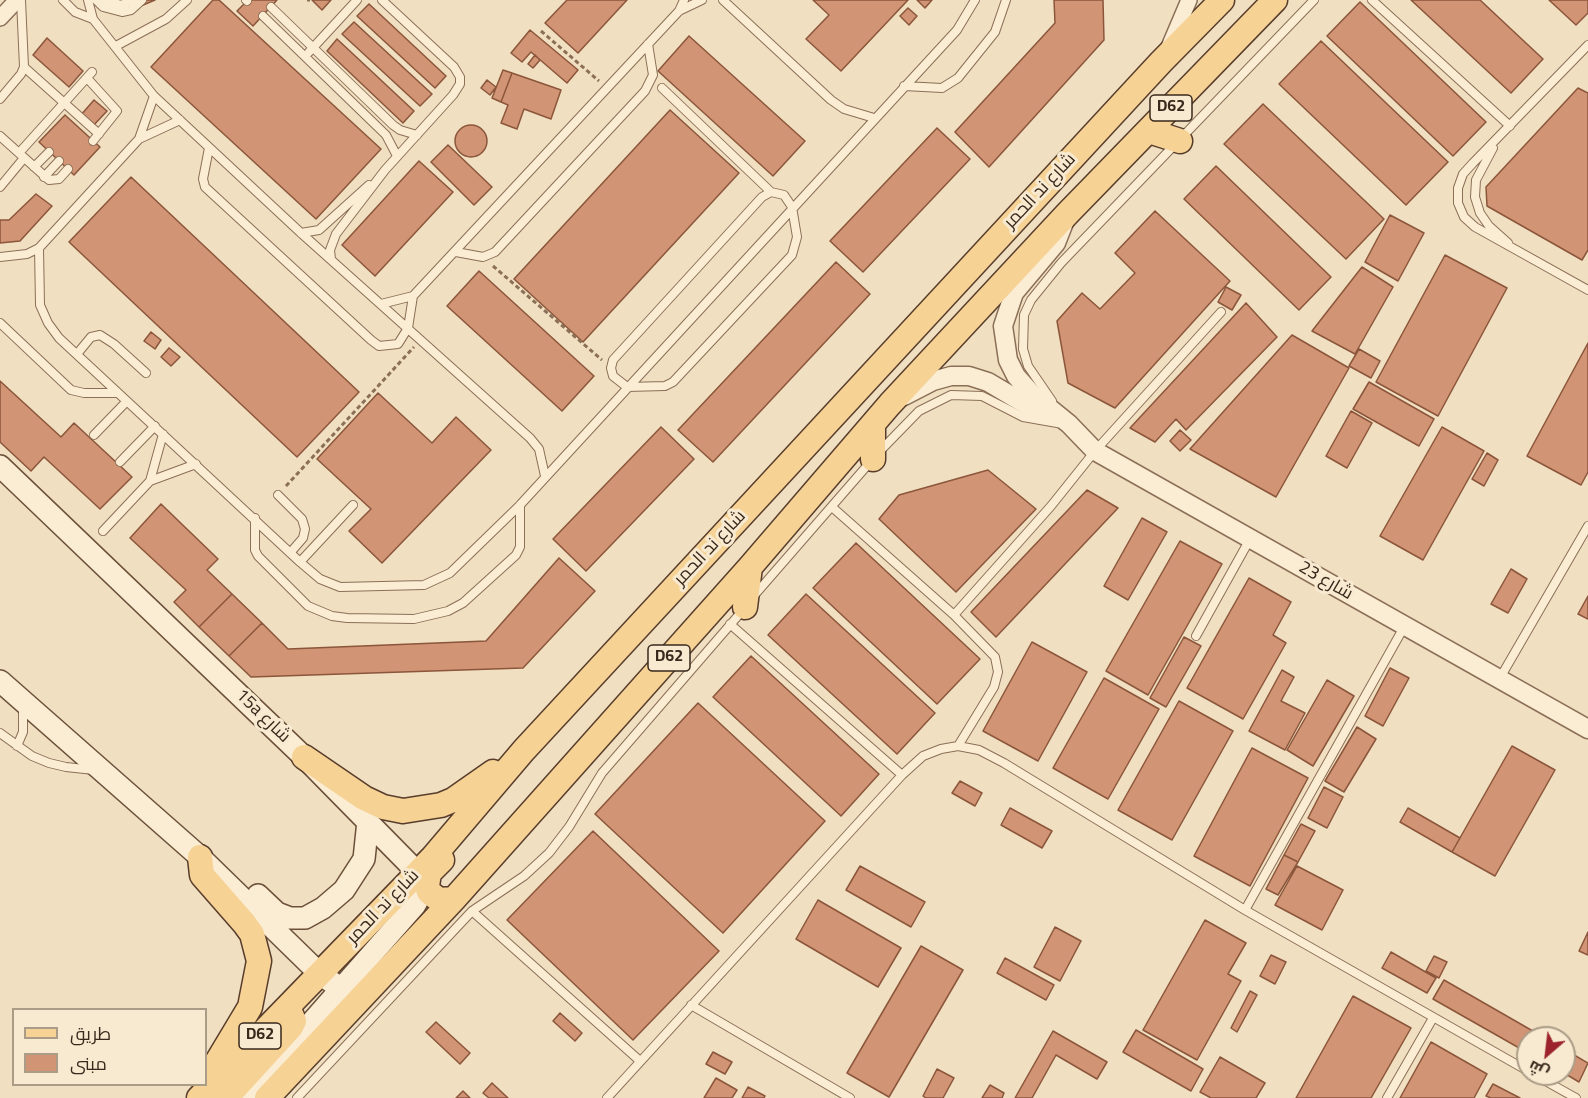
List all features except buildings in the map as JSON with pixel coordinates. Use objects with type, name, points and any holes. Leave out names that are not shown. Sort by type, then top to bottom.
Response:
[{"type":"main road","name":"شارع ند الحمر","points":[[199,1098],[418,873],[524,750],[1161,62],[1222,0]]},
{"type":"main road","name":"شارع ند الحمر","points":[[267,1098],[369,989],[463,905],[890,404],[1067,214],[1275,0]]},
{"type":"main road","points":[[1149,131],[1180,141]]},
{"type":"main road","points":[[873,426],[873,459]]},
{"type":"main road","name":"15a شارع","points":[[0,466],[304,757],[418,873]]},
{"type":"main road","points":[[737,616],[750,567]]},
{"type":"main road","points":[[463,905],[433,897],[427,886],[429,873],[584,706],[606,673],[614,654]]},
{"type":"main road","points":[[0,681],[200,857],[320,974],[343,987],[369,989]]},
{"type":"main road","points":[[304,757],[373,803],[393,809],[414,811],[453,800],[524,750]]},
{"type":"main road","points":[[200,857],[238,879],[277,913],[290,918],[305,918],[334,899],[355,875],[366,851],[368,821]]},
{"type":"main road","points":[[200,857],[202,875],[244,923],[254,941],[259,961],[250,1007],[207,1078]]},
{"type":"main road","points":[[245,1098],[415,905],[420,896],[418,873]]},
{"type":"main road","points":[[226,1098],[291,1027],[294,1017],[284,1011]]},
{"type":"street","points":[[0,18],[19,0]]},
{"type":"street","points":[[1161,62],[1189,0]]},
{"type":"street","name":"شارع 23","points":[[1067,214],[1056,243],[1014,293],[1003,326],[1006,352],[1016,376],[1049,410],[1069,424],[1095,451],[1588,729]]},
{"type":"street","name":"شارع 23","points":[[890,404],[933,381],[951,376],[969,376],[988,382],[1036,411],[1069,424]]},
{"type":"lane","points":[[0,99],[24,67],[19,0]]},
{"type":"lane","points":[[63,0],[75,12],[93,19]]},
{"type":"lane","points":[[88,0],[93,19],[117,46],[154,96],[301,233],[530,438],[539,449],[545,476]]},
{"type":"lane","points":[[96,0],[103,7],[122,12],[131,10],[142,0]]},
{"type":"lane","points":[[105,0],[122,5],[133,0]]},
{"type":"lane","points":[[117,46],[166,19],[187,0]]},
{"type":"lane","points":[[305,56],[357,0]]},
{"type":"lane","points":[[331,259],[332,242],[336,234],[385,170],[453,95],[460,84],[460,77],[454,67],[382,0]]},
{"type":"lane","points":[[381,303],[413,296],[679,11],[684,0]]},
{"type":"lane","points":[[679,11],[702,0]]},
{"type":"lane","points":[[39,248],[40,305],[48,323],[76,354],[300,562],[320,579],[340,587],[424,585],[450,573],[520,505],[966,20],[975,0]]},
{"type":"lane","points":[[904,86],[942,88],[958,78],[995,32],[1006,0]]},
{"type":"lane","points":[[1069,424],[1028,366],[1022,338],[1024,315],[1030,300],[1061,263],[1314,0]]},
{"type":"lane","points":[[1372,0],[1510,126]]},
{"type":"lane","points":[[727,1],[831,100],[844,109],[874,118]]},
{"type":"lane","points":[[271,7],[393,125],[417,135]]},
{"type":"lane","points":[[263,16],[386,135],[397,156]]},
{"type":"lane","points":[[456,252],[483,257],[495,252],[645,91],[653,75],[648,44]]},
{"type":"lane","points":[[1588,45],[1463,174],[1458,188],[1458,203],[1464,217],[1475,228],[1588,290]]},
{"type":"lane","points":[[24,67],[64,103],[87,129],[99,134]]},
{"type":"lane","points":[[0,187],[64,103],[89,75],[117,111],[93,141]]},
{"type":"lane","points":[[662,88],[771,192],[784,195],[792,207],[797,237],[796,247],[786,262],[673,382],[665,386],[627,387],[613,376],[611,368],[613,360],[762,196],[771,192]]},
{"type":"lane","points":[[139,139],[154,96]]},
{"type":"lane","points":[[0,257],[27,254],[39,248],[139,139],[180,120]]},
{"type":"lane","points":[[0,136],[44,177],[54,181],[68,169]]},
{"type":"lane","points":[[1496,141],[1476,180],[1475,197],[1479,213],[1489,226],[1513,247]]},
{"type":"lane","points":[[209,148],[202,179],[205,187],[379,346],[389,347],[398,344],[408,328],[413,296]]},
{"type":"lane","points":[[34,167],[49,152]]},
{"type":"lane","points":[[44,177],[59,161]]},
{"type":"lane","points":[[301,233],[319,230],[385,170]]},
{"type":"lane","points":[[954,615],[1051,506],[1095,451],[1221,312]]},
{"type":"lane","points":[[0,323],[71,390],[84,393],[118,393]]},
{"type":"lane","points":[[76,354],[91,337],[100,335],[114,344],[146,373]]},
{"type":"lane","points":[[297,1098],[463,905],[524,876],[549,853],[607,767],[873,459],[919,411],[951,395],[982,396],[1023,417],[1054,425],[1069,424]]},
{"type":"lane","points":[[93,435],[127,401]]},
{"type":"lane","points":[[120,462],[155,426]]},
{"type":"lane","points":[[150,481],[163,434]]},
{"type":"lane","points":[[103,531],[150,481],[196,464]]},
{"type":"lane","points":[[278,495],[302,519],[305,529],[303,538],[290,553]]},
{"type":"lane","points":[[300,562],[353,505]]},
{"type":"lane","points":[[255,518],[255,550],[258,556],[308,606],[325,614],[346,618],[414,619],[448,611],[463,603],[516,555],[520,547],[520,505]]},
{"type":"lane","points":[[832,507],[954,615],[995,657],[998,672],[994,687],[958,746]]},
{"type":"lane","points":[[1499,680],[1588,526]]},
{"type":"lane","points":[[1196,636],[1250,539]]},
{"type":"lane","points":[[737,616],[902,775]]},
{"type":"lane","points":[[1245,910],[1404,627]]},
{"type":"lane","points":[[17,746],[24,721],[20,699]]},
{"type":"lane","points":[[0,733],[17,746],[49,763],[101,770]]},
{"type":"lane","points":[[607,1098],[902,775],[923,756],[958,746],[979,750],[1004,763],[1245,910],[1516,1064]]},
{"type":"lane","points":[[463,905],[640,1061]]},
{"type":"lane","points":[[691,1005],[850,1098]]},
{"type":"lane","points":[[1387,1098],[1433,1018]]},
{"type":"lane","points":[[1554,1086],[1576,1098]]},
{"type":"path","points":[[541,31],[607,88]]},
{"type":"path","points":[[483,257],[611,368]]},
{"type":"path","points":[[278,495],[421,339]]}]
